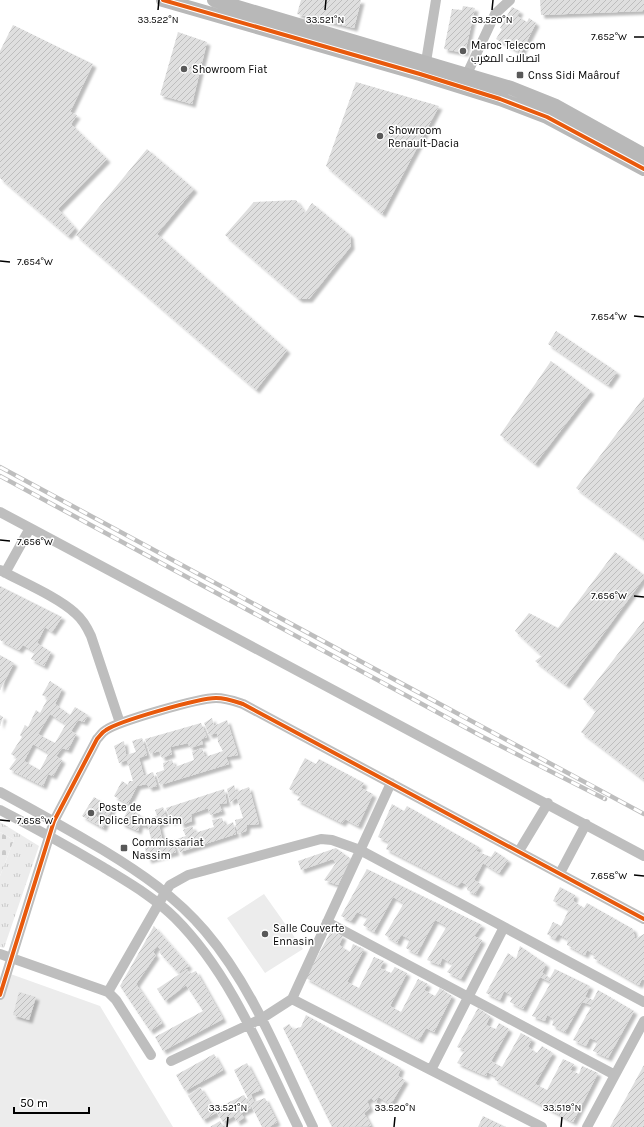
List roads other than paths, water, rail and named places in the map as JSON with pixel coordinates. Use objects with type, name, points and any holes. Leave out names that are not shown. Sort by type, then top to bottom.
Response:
[{"type":"street","points":[[163,0],[500,99],[547,117],[641,160]]},
{"type":"street","points":[[214,0],[511,88],[556,106],[641,160]]},
{"type":"street","points":[[424,76],[436,0]]},
{"type":"street","points":[[467,74],[495,14],[510,0]]},
{"type":"street","points":[[0,512],[548,803],[644,856]]},
{"type":"street","points":[[30,528],[2,572],[75,612],[84,623],[91,636],[120,723]]},
{"type":"street","points":[[0,995],[10,958],[54,821],[97,738],[106,730],[120,723],[201,700],[229,699],[248,706],[644,919]]},
{"type":"street","points":[[171,1061],[248,1026],[292,999],[391,783]]},
{"type":"street","points":[[0,792],[54,821],[142,874],[166,891],[195,920],[220,950],[237,975],[261,1019],[313,1127]]},
{"type":"street","points":[[519,851],[548,803]]},
{"type":"street","points":[[0,810],[50,835],[134,886],[158,902],[176,919],[218,972],[248,1026],[298,1127]]},
{"type":"street","points":[[560,873],[586,824]]},
{"type":"street","points":[[108,992],[158,902],[170,885],[188,875],[321,839],[332,840],[360,850],[644,1002]]},
{"type":"street","points":[[327,922],[615,1075]]},
{"type":"street","points":[[431,1070],[504,927]]},
{"type":"street","points":[[0,954],[108,992],[116,1000],[151,1055]]},
{"type":"street","points":[[292,999],[542,1127]]},
{"type":"street","points":[[587,1127],[644,1021]]},
{"type":"railway","points":[[0,467],[644,814]]},
{"type":"railway","points":[[0,476],[483,737],[605,799]]},
{"type":"place","name":"Maroc Telecom اتصالات المغرب","points":[[463,51]]},
{"type":"place","name":"Showroom Fiat","points":[[184,69]]},
{"type":"place","name":"Cnss Sidi Maârouf","points":[[520,75]]},
{"type":"place","name":"Showroom Renault-Dacia","points":[[380,136]]},
{"type":"place","name":"Poste de Police Ennassim","points":[[91,813]]},
{"type":"place","name":"Commissariat Nassim","points":[[124,848]]},
{"type":"place","name":"Salle Couverte Ennasin","points":[[265,934]]}]
